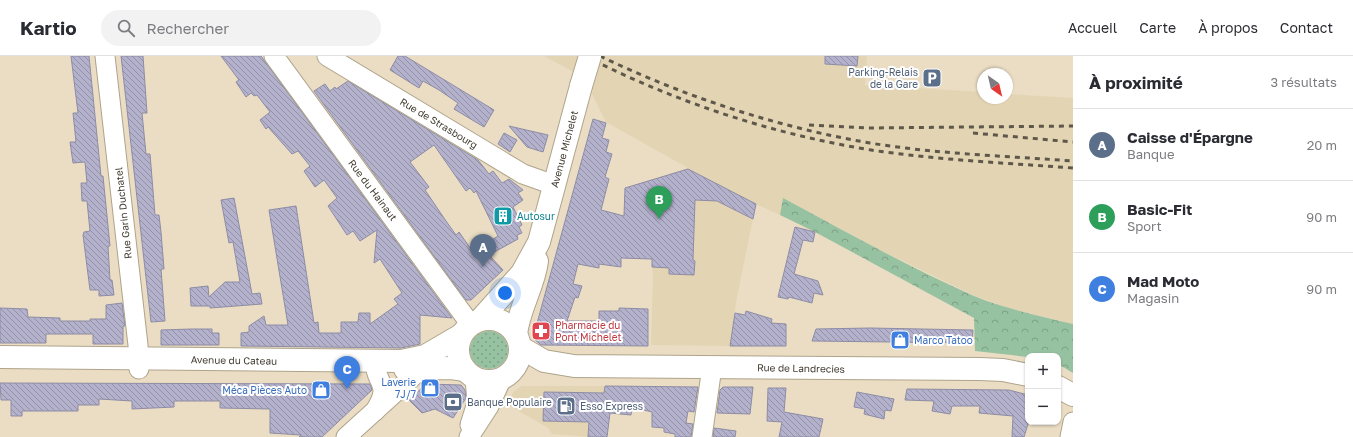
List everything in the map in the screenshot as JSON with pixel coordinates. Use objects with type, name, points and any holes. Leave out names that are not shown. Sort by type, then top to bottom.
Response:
[{"type":"main road","name":"Avenue Michelet","points":[[518,341],[520,314],[535,273],[539,242],[590,56]]},
{"type":"main road","name":"Avenue Michelet","points":[[471,327],[522,273],[539,242]]},
{"type":"main road","points":[[493,319],[511,327],[518,341],[517,364],[505,376],[490,381],[470,374],[458,354],[458,346],[471,327],[493,319]]},
{"type":"main road","name":"Avenue du Cateau","points":[[375,365],[418,358],[441,349],[471,327]]},
{"type":"main road","name":"Rue de Landrecies","points":[[518,341],[529,354],[544,361],[574,366],[1003,370],[1025,374]]},
{"type":"main road","name":"Avenue du Cateau","points":[[0,357],[138,364]]},
{"type":"main road","name":"Avenue du Cateau","points":[[0,368],[138,364],[375,365],[421,369],[451,368],[470,374]]},
{"type":"main road","name":"Rue de Landrecies","points":[[505,376],[543,372],[574,366]]},
{"type":"main road","points":[[1061,389],[1073,395]]},
{"type":"street","name":"Rue Garin Duchatel","points":[[105,56],[138,364]]},
{"type":"street","name":"Rue du Hainaut","points":[[274,56],[462,310],[471,327]]},
{"type":"street","name":"Rue de Strasbourg","points":[[327,56],[523,174],[554,185]]},
{"type":"street","points":[[375,365],[382,383],[383,392],[381,400],[375,411]]},
{"type":"street","points":[[702,437],[712,367]]},
{"type":"street","points":[[346,437],[421,369]]},
{"type":"street","points":[[468,437],[476,403],[470,374]]},
{"type":"street","points":[[468,437],[490,406],[505,376]]},
{"type":"street","points":[[1070,437],[1073,422]]},
{"type":"shaded area","points":[[544,56],[867,56],[865,85],[977,92],[977,104],[1013,104],[1013,94],[1073,98],[1073,324],[1012,309],[975,296],[864,242],[783,198],[780,215],[756,204],[736,302],[730,346],[651,345],[653,278],[652,259],[621,258],[621,267],[599,264],[556,252],[561,235],[599,246],[622,238],[625,188],[688,168],[606,122],[592,94],[594,83]]},
{"type":"shaded area","points":[[522,386],[605,386],[602,427],[590,437],[552,434],[548,428],[507,404],[514,391]]},
{"type":"green space","points":[[783,198],[902,261],[974,296],[986,301],[1073,324],[1073,373],[1061,366],[1061,353],[1025,353],[1025,357],[975,351],[974,318],[815,232],[780,215]]},
{"type":"green space","points":[[485,331],[493,331],[500,334],[505,339],[508,350],[505,361],[500,366],[493,369],[485,369],[478,366],[473,361],[470,354],[470,346],[473,339],[478,334]]},
{"type":"building","points":[[71,56],[89,56],[101,176],[103,176],[110,246],[108,246],[110,280],[112,280],[114,295],[99,296],[99,290],[90,290],[83,235],[84,232],[90,231],[87,201],[82,201],[81,183],[87,183],[85,162],[73,163],[70,142],[76,142],[73,113],[78,113]]},
{"type":"building","points":[[121,56],[143,56],[147,113],[142,113],[146,154],[150,154],[155,215],[159,215],[161,232],[164,269],[161,269],[165,321],[151,322]]},
{"type":"building","points":[[221,56],[261,56],[452,318],[420,315],[420,344],[401,348],[241,346],[241,333],[249,332],[249,326],[264,316],[266,325],[288,325],[269,210],[296,206],[314,323],[318,322],[319,333],[341,333],[341,322],[358,322],[359,313],[370,313],[370,324],[398,304],[394,299],[402,293],[380,259],[374,263],[377,230],[360,241],[353,231],[347,235],[328,206],[337,198],[324,180],[315,187],[304,171],[310,166],[298,151],[292,154],[268,127],[266,129],[260,120],[270,112],[257,95],[254,96],[251,93],[246,97],[236,82],[239,80]]},
{"type":"building","points":[[398,56],[405,56],[494,110],[484,127],[454,109],[458,103],[439,90],[423,81],[419,88],[390,70]]},
{"type":"building","points":[[825,56],[858,56],[857,66],[825,64]]},
{"type":"building","points":[[348,81],[478,160],[489,174],[493,171],[502,183],[509,179],[523,190],[518,193],[523,200],[513,207],[522,225],[519,227],[522,233],[517,235],[518,239],[489,255],[503,270],[471,300],[466,300],[314,91],[325,84],[330,91],[335,87],[336,89]],"holes":[[[434,145],[466,191],[470,188],[474,193],[476,191],[498,236],[473,252],[459,232],[456,235],[446,221],[425,190],[429,187],[410,162]]]},
{"type":"building","points":[[593,119],[606,123],[602,138],[609,140],[606,152],[612,154],[605,177],[609,179],[601,210],[624,216],[625,188],[688,169],[756,204],[753,219],[717,201],[695,200],[694,275],[669,274],[669,268],[652,267],[652,259],[621,258],[621,267],[599,264],[599,268],[578,264],[573,284],[582,286],[578,298],[575,297],[567,321],[599,321],[599,311],[619,311],[619,308],[648,309],[648,346],[541,345],[533,338]]},
{"type":"building","points":[[509,126],[548,135],[543,152],[527,147]]},
{"type":"building","points":[[504,133],[517,140],[510,152],[498,144]]},
{"type":"building","points":[[234,198],[252,294],[260,293],[262,304],[210,308],[210,306],[191,306],[190,288],[208,286],[209,297],[225,282],[240,282],[233,242],[229,243],[221,200]]},
{"type":"building","points":[[795,227],[815,232],[813,242],[803,240],[794,274],[818,281],[823,295],[814,293],[812,303],[789,297],[788,299],[778,297]]},
{"type":"building","points":[[122,303],[125,326],[123,326],[123,344],[93,344],[93,334],[46,334],[46,343],[0,343],[0,308],[27,309],[28,317],[60,318],[60,321],[90,321],[90,319],[106,319],[106,305]]},
{"type":"building","points":[[746,311],[772,319],[771,323],[786,324],[786,346],[730,346],[735,313],[745,315]]},
{"type":"building","points":[[870,328],[973,330],[972,343],[812,341],[816,329]]},
{"type":"building","points":[[212,329],[212,333],[219,333],[219,345],[161,345],[161,330]]},
{"type":"building","points":[[0,383],[370,384],[372,390],[322,437],[299,437],[301,435],[270,433],[270,409],[220,408],[220,401],[174,401],[174,407],[132,409],[132,401],[99,399],[99,405],[78,405],[78,411],[22,411],[22,416],[11,416],[11,400],[1,400]]},
{"type":"building","points":[[426,384],[461,385],[465,390],[466,398],[453,418],[435,409],[422,413],[409,400]]},
{"type":"building","points":[[605,386],[698,387],[694,412],[688,411],[686,423],[693,424],[691,437],[675,437],[675,434],[664,432],[664,428],[652,427],[652,412],[632,407],[631,415],[610,413],[607,437],[588,437],[589,422],[543,421],[544,392],[604,393]]},
{"type":"building","points":[[723,387],[753,387],[750,414],[717,413],[720,390]]},
{"type":"building","points":[[768,388],[786,388],[784,412],[823,419],[819,437],[779,437],[782,422],[767,421]]},
{"type":"building","points":[[907,389],[1009,390],[1025,394],[1025,425],[1028,425],[1024,437],[1012,437],[1013,416],[979,413],[980,406],[952,406],[950,414],[932,411],[934,401],[905,400]]},
{"type":"building","points":[[857,392],[894,399],[891,411],[885,410],[884,419],[864,414],[865,409],[854,407]]},
{"type":"building","points":[[714,428],[736,431],[735,437],[713,437]]},
{"type":"railway","points":[[585,56],[619,73],[689,102],[797,135],[871,150],[921,156],[1073,168]]},
{"type":"railway","points":[[600,56],[665,85],[732,109],[835,136],[870,143],[921,150],[1073,161]]},
{"type":"railway","points":[[809,125],[868,128],[1073,126]]},
{"type":"railway","points":[[973,133],[1073,142]]},
{"type":"place","name":"Parking-Relais de la Gare","points":[[932,78]]},
{"type":"place","name":"Autosur","points":[[503,216]]},
{"type":"place","name":"Basic-Fit","points":[[659,219]]},
{"type":"place","name":"Caisse d'Épargne","points":[[483,267]]},
{"type":"place","name":"Pharmacie du Pont Michelet","points":[[541,331]]},
{"type":"place","name":"Marco Tatoo","points":[[900,340]]},
{"type":"place","name":"Laverie 7J/7","points":[[430,388]]},
{"type":"place","name":"Mad Moto","points":[[347,389]]},
{"type":"place","name":"Méca Pièces Auto","points":[[321,390]]},
{"type":"place","name":"Banque Populaire","points":[[453,402]]},
{"type":"place","name":"Esso Express","points":[[566,406]]}]
